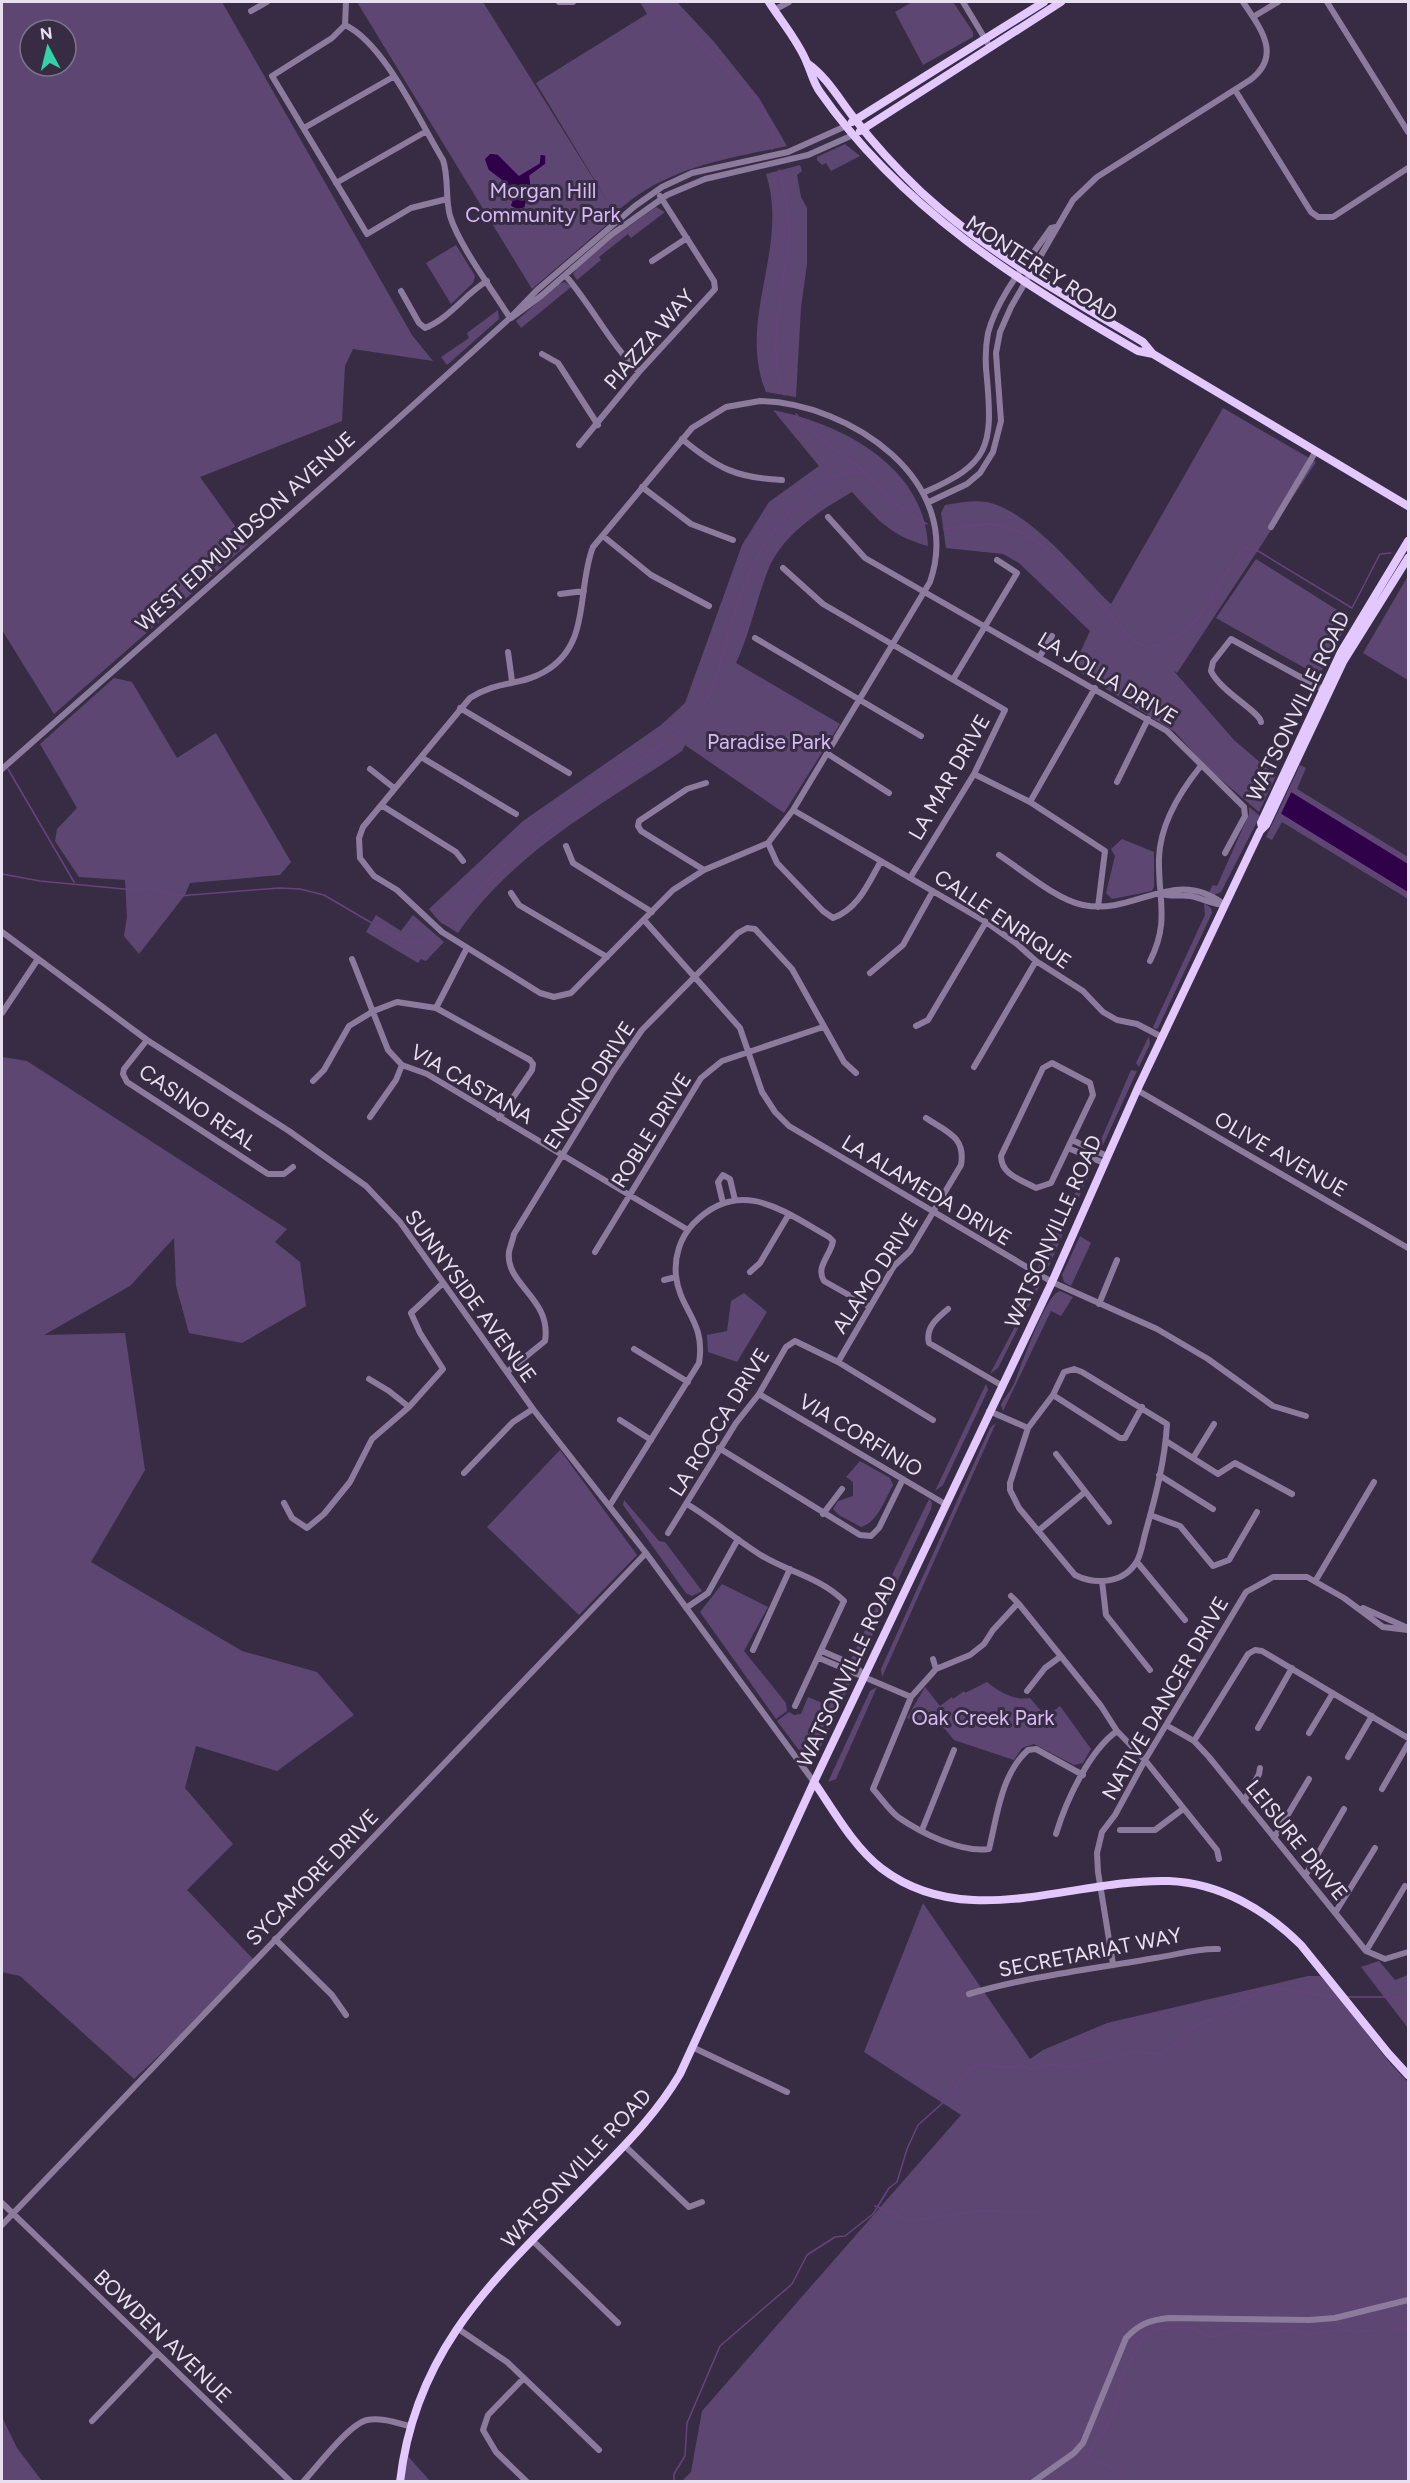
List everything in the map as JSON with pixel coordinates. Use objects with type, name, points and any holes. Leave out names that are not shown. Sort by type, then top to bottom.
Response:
[{"type":"main road","name":"MONTEREY ROAD","points":[[769,2],[807,63],[815,85],[846,126],[881,166],[935,217],[1017,278],[1138,351],[1153,354]]},
{"type":"main road","points":[[846,126],[1044,2]]},
{"type":"main road","points":[[853,135],[1061,2]]},
{"type":"main road","name":"MONTEREY ROAD","points":[[807,63],[818,71],[863,130],[934,204],[1026,272],[1143,342],[1153,354],[1408,507]]},
{"type":"main road","name":"WATSONVILLE ROAD","points":[[1280,788],[1322,689],[1357,623],[1408,541]]},
{"type":"main road","name":"WATSONVILLE ROAD","points":[[400,2481],[409,2426],[428,2376],[457,2328],[476,2302],[625,2146],[665,2099],[692,2047],[814,1782],[1052,1282],[1137,1089],[1262,827],[1261,823],[1343,662],[1408,558]]},
{"type":"main road","points":[[814,1782],[867,1856],[903,1882],[934,1896],[966,1902],[1005,1900],[1144,1881],[1171,1881],[1216,1890],[1243,1900],[1286,1929],[1408,2075]]},
{"type":"street","points":[[251,11],[267,2]]},
{"type":"street","points":[[346,2],[345,25],[332,38],[272,76],[367,234],[411,208],[447,199]]},
{"type":"street","points":[[559,2],[573,2]]},
{"type":"street","points":[[774,10],[789,2]]},
{"type":"street","points":[[963,2],[991,46]]},
{"type":"street","points":[[925,492],[966,471],[984,448],[990,424],[986,344],[996,313],[1017,278],[1026,272],[1057,232],[1056,227],[1073,200],[1090,183],[1256,75],[1265,60],[1266,42],[1243,2]]},
{"type":"street","points":[[1253,17],[1278,2]]},
{"type":"street","points":[[1326,2],[1408,132]]},
{"type":"street","points":[[345,25],[365,37],[393,77],[425,132],[445,169],[447,199],[455,228],[510,318]]},
{"type":"street","points":[[304,128],[393,77]]},
{"type":"street","points":[[1235,90],[1311,212],[1318,217],[1334,217],[1408,168]]},
{"type":"street","name":"WEST EDMUNDSON AVENUE","points":[[510,318],[516,309],[574,257],[657,190],[702,170],[788,152],[846,126]]},
{"type":"street","points":[[336,183],[425,132]]},
{"type":"street","name":"WEST EDMUNDSON AVENUE","points":[[2,769],[510,318],[566,275],[605,240],[662,198],[705,179],[808,155],[853,135]]},
{"type":"street","name":"PIAZZA WAY","points":[[579,445],[598,425],[639,372],[715,289],[714,281],[657,190]]},
{"type":"street","points":[[652,261],[687,238]]},
{"type":"street","points":[[574,257],[564,271],[566,275],[588,300],[625,358],[639,372]]},
{"type":"street","points":[[929,502],[975,477],[993,452],[1000,421],[996,361],[998,338],[1003,322],[1025,283],[1026,272]]},
{"type":"street","points":[[401,291],[419,323],[425,328],[454,309],[470,291],[487,280]]},
{"type":"street","points":[[542,354],[558,363],[598,425]]},
{"type":"street","points":[[760,401],[789,404],[821,413],[865,435],[903,465],[925,492],[937,546],[933,574],[926,592],[828,754],[793,810],[768,843],[704,870],[673,890],[571,993],[554,997],[540,993],[434,926],[410,900],[374,876],[364,866],[360,858],[359,838],[363,827],[460,708],[481,691],[544,672],[558,661],[579,629],[584,607],[585,567],[593,548],[682,439],[703,419],[726,407],[760,401]]},
{"type":"street","points":[[682,439],[722,470],[751,479],[782,480]]},
{"type":"street","points":[[1271,527],[1316,452]]},
{"type":"street","points":[[642,487],[691,524],[733,540]]},
{"type":"street","name":"LA JOLLA DRIVE","points":[[828,517],[865,558],[985,624],[1148,719],[1177,739],[1200,767],[1244,807],[1245,816],[1225,853]]},
{"type":"street","points":[[603,536],[651,575],[709,606]]},
{"type":"street","points":[[954,678],[1017,573],[997,560]]},
{"type":"street","name":"LA MAR DRIVE","points":[[783,568],[823,604],[893,646],[954,678],[1005,710],[974,774],[909,878]]},
{"type":"street","points":[[560,594],[584,591]]},
{"type":"street","points":[[1040,656],[1052,636]]},
{"type":"street","points":[[755,638],[921,736]]},
{"type":"street","points":[[1261,722],[1259,715],[1220,685],[1211,671],[1213,662],[1231,639],[1322,689]]},
{"type":"street","points":[[508,652],[512,681]]},
{"type":"street","points":[[1030,802],[1095,688]]},
{"type":"street","points":[[460,708],[569,773]]},
{"type":"street","points":[[1117,782],[1148,719]]},
{"type":"street","points":[[828,754],[889,793]]},
{"type":"street","points":[[421,757],[516,814]]},
{"type":"street","points":[[1150,961],[1161,936],[1164,918],[1160,893],[1161,842],[1178,795],[1200,767]]},
{"type":"street","points":[[370,769],[394,788]]},
{"type":"street","points":[[974,774],[1030,802],[1105,851],[1098,907]]},
{"type":"street","points":[[704,870],[641,831],[638,826],[639,820],[687,789],[706,783]]},
{"type":"street","points":[[381,805],[456,852],[463,861]]},
{"type":"street","name":"CALLE ENRIQUE","points":[[793,810],[986,922],[1017,944],[1036,962],[1083,991],[1103,1012],[1117,1020],[1137,1024],[1162,1037]]},
{"type":"street","points":[[768,843],[777,863],[832,918],[845,913],[860,898],[880,861]]},
{"type":"street","points":[[566,846],[573,863],[652,912]]},
{"type":"street","points":[[999,855],[1067,899],[1081,905],[1098,907],[1160,893],[1169,897],[1190,896],[1213,905],[1225,905]]},
{"type":"street","points":[[870,973],[903,945],[933,891]]},
{"type":"street","points":[[511,892],[519,905],[607,957]]},
{"type":"street","name":"LA ALAMEDA DRIVE","points":[[644,920],[740,1028],[750,1051],[762,1092],[775,1112],[789,1126],[933,1214],[1052,1282],[1157,1329],[1178,1341],[1208,1359],[1273,1406],[1306,1416]]},
{"type":"street","points":[[916,1026],[928,1020],[986,922]]},
{"type":"street","name":"ENCINO DRIVE","points":[[507,1372],[545,1341],[547,1325],[539,1305],[513,1270],[508,1254],[514,1234],[612,1072],[642,1030],[738,933],[747,928],[755,929],[792,969],[844,1062],[856,1073]]},
{"type":"street","name":"SUNNYSIDE AVENUE","points":[[2,932],[147,1040],[289,1131],[366,1186],[400,1222],[533,1409],[610,1505],[814,1782]]},
{"type":"street","points":[[436,1008],[467,948]]},
{"type":"street","points":[[2,1013],[38,959]]},
{"type":"street","name":"VIA CASTANA","points":[[352,959],[371,1012],[388,1050],[402,1065],[427,1074],[688,1230]]},
{"type":"street","points":[[974,1067],[1036,962]]},
{"type":"street","points":[[313,1081],[324,1070],[349,1026],[371,1012],[397,1002],[436,1008],[533,1064],[500,1118]]},
{"type":"street","name":"ROBLE DRIVE","points":[[595,1252],[701,1078],[722,1061],[823,1027]]},
{"type":"street","name":"CASINO REAL","points":[[147,1040],[124,1068],[123,1074],[127,1082],[268,1174],[284,1174],[292,1167]]},
{"type":"street","points":[[1052,1063],[1092,1086],[1093,1095],[1072,1140],[1047,1186],[1036,1188],[1003,1167],[1001,1156],[1043,1068],[1052,1063]]},
{"type":"street","points":[[370,1117],[396,1080],[402,1065]]},
{"type":"street","name":"OLIVE AVENUE","points":[[1137,1089],[1408,1248]]},
{"type":"street","name":"ALAMO DRIVE","points":[[838,1362],[894,1266],[910,1251],[961,1165],[964,1151],[957,1139],[926,1118]]},
{"type":"street","points":[[1072,1140],[1105,1160]]},
{"type":"street","points":[[1068,1148],[1105,1160]]},
{"type":"street","points":[[723,1203],[718,1182],[723,1175],[730,1179],[735,1200]]},
{"type":"street","points":[[610,1505],[699,1363],[701,1347],[699,1329],[676,1277],[679,1248],[688,1230],[706,1211],[735,1200],[753,1200],[770,1204],[789,1214],[833,1242],[820,1270],[824,1281],[870,1307]]},
{"type":"street","points":[[750,1272],[760,1263],[789,1214]]},
{"type":"street","points":[[1099,1304],[1117,1260]]},
{"type":"street","points":[[664,1280],[676,1277]]},
{"type":"street","points":[[285,1503],[292,1518],[307,1528],[324,1514],[351,1482],[372,1438],[409,1407],[443,1369],[420,1333],[411,1313],[443,1283]]},
{"type":"street","points":[[948,1309],[932,1325],[927,1335],[929,1343],[1001,1385]]},
{"type":"street","name":"LA ROCCA DRIVE","points":[[669,1533],[719,1448],[759,1394],[786,1347],[795,1341],[838,1362]]},
{"type":"street","points":[[634,1349],[688,1382]]},
{"type":"street","points":[[838,1362],[933,1420]]},
{"type":"street","points":[[1074,1369],[1142,1407],[1167,1424],[1159,1475],[1137,1562],[1121,1577],[1087,1581],[1075,1575],[1019,1508],[1010,1490],[1011,1475],[1028,1428],[1053,1395],[1064,1372],[1074,1369]]},
{"type":"street","points":[[369,1379],[409,1407]]},
{"type":"street","name":"VIA CORFINIO","points":[[759,1394],[945,1504]]},
{"type":"street","points":[[1053,1395],[1120,1438],[1125,1438],[1142,1407]]},
{"type":"street","points":[[464,1473],[513,1422],[533,1409]]},
{"type":"street","points":[[989,1411],[1028,1428]]},
{"type":"street","points":[[620,1420],[651,1440]]},
{"type":"street","points":[[1193,1458],[1214,1424]]},
{"type":"street","points":[[1166,1441],[1218,1474],[1236,1463],[1292,1494]]},
{"type":"street","points":[[719,1448],[860,1535],[871,1536],[879,1528],[903,1479]]},
{"type":"street","points":[[1056,1454],[1109,1522]]},
{"type":"street","points":[[1159,1475],[1213,1509]]},
{"type":"street","points":[[1316,1580],[1374,1482]]},
{"type":"street","points":[[823,1514],[835,1494],[842,1490]]},
{"type":"street","points":[[1038,1531],[1085,1492]]},
{"type":"street","points":[[687,1504],[760,1555],[802,1573],[844,1601],[795,1706]]},
{"type":"street","points":[[1150,1515],[1180,1526],[1213,1566],[1228,1560],[1257,1512]]},
{"type":"street","points":[[686,1608],[708,1593],[738,1539]]},
{"type":"street","name":"SYCAMORE DRIVE","points":[[2,2225],[646,1553]]},
{"type":"street","points":[[1137,1562],[1185,1620]]},
{"type":"street","points":[[753,1650],[790,1569]]},
{"type":"street","name":"NATIVE DANCER DRIVE","points":[[1113,1964],[1100,1888],[1097,1853],[1102,1832],[1115,1815],[1145,1760],[1246,1592],[1258,1583],[1273,1577],[1287,1575],[1316,1580],[1383,1627],[1408,1629]]},
{"type":"street","points":[[1102,1581],[1106,1615],[1150,1670]]},
{"type":"street","points":[[1011,1596],[1101,1706],[1117,1731],[1145,1760],[1217,1850],[1219,1859]]},
{"type":"street","points":[[1018,1604],[993,1630],[984,1644],[970,1655],[936,1669],[911,1697],[873,1789],[897,1816],[939,1839],[978,1851],[989,1849],[995,1814],[1008,1780],[1028,1750],[1036,1749],[1083,1775]]},
{"type":"street","points":[[1194,1741],[1248,1654],[1255,1650],[1262,1651],[1292,1668],[1408,1738]]},
{"type":"street","points":[[821,1654],[854,1665],[865,1676],[911,1697]]},
{"type":"street","points":[[1027,1691],[1045,1668],[1060,1657]]},
{"type":"street","points":[[933,1659],[936,1669]]},
{"type":"street","points":[[1257,1728],[1292,1668]]},
{"type":"street","points":[[1309,1733],[1333,1693]]},
{"type":"street","points":[[1348,1757],[1372,1716]]},
{"type":"street","name":"LEISURE DRIVE","points":[[1166,1725],[1194,1741],[1366,1951]]},
{"type":"street","points":[[1056,1834],[1065,1807],[1103,1741],[1117,1731]]},
{"type":"street","points":[[1382,1789],[1408,1744]]},
{"type":"street","points":[[922,1830],[954,1750]]},
{"type":"street","points":[[1244,1800],[1260,1768]]},
{"type":"street","points":[[1274,1838],[1309,1779]]},
{"type":"street","points":[[1120,1830],[1155,1830],[1183,1809]]},
{"type":"street","points":[[1305,1876],[1344,1809]]},
{"type":"street","points":[[1335,1913],[1375,1848]]},
{"type":"street","points":[[1404,1886],[1366,1951],[1385,1959],[1408,1952]]},
{"type":"street","points":[[274,1939],[332,1995],[346,2014]]},
{"type":"street","name":"SECRETARIAT WAY","points":[[969,1994],[1015,1980],[1199,1948],[1218,1949]]},
{"type":"street","points":[[692,2047],[787,2092]]},
{"type":"street","points":[[625,2146],[688,2207],[702,2202]]},
{"type":"street","name":"BOWDEN AVENUE","points":[[2,2203],[156,2355],[291,2481]]},
{"type":"street","points":[[533,2241],[618,2323]]},
{"type":"street","points":[[1033,2481],[1083,2443],[1126,2338],[1135,2328],[1149,2320],[1335,2318],[1408,2300]]},
{"type":"street","points":[[457,2328],[507,2362],[599,2450]]},
{"type":"street","points":[[92,2421],[156,2355]]},
{"type":"street","points":[[524,2378],[488,2415],[483,2430],[496,2452],[527,2481]]},
{"type":"street","points":[[303,2481],[352,2430],[365,2420],[375,2419],[409,2426]]},
{"type":"green space","points":[[2,2],[222,2],[412,335],[433,361],[353,349],[345,366],[342,421],[200,477],[248,544],[54,714],[2,630]]},
{"type":"green space","name":"Morgan Hill Community Park","points":[[357,2],[483,2],[611,207],[536,83],[647,14],[640,2],[677,2],[715,43],[759,98],[787,146],[706,164],[667,178],[649,188],[622,207],[617,216],[532,289]]},
{"type":"green space","points":[[912,2],[953,2],[973,32],[973,37],[923,65],[895,12]]},
{"type":"green space","points":[[845,144],[860,156],[831,171],[826,163],[822,165],[817,160],[817,157]]},
{"type":"green space","points":[[800,165],[802,171],[797,175],[801,197],[807,208],[807,264],[801,307],[796,397],[766,392],[758,365],[757,338],[772,229],[772,202],[766,174]]},
{"type":"green space","points":[[656,207],[665,212],[631,238],[628,234],[599,257],[601,260],[577,280],[573,274],[577,268],[611,239]]},
{"type":"green space","points":[[456,245],[475,276],[473,283],[451,304],[426,263]]},
{"type":"green space","points":[[565,282],[571,287],[521,328],[516,321],[559,284]]},
{"type":"green space","points":[[498,310],[499,319],[447,365],[441,357],[469,338],[467,333]]},
{"type":"green space","points":[[1223,408],[1316,462],[1177,673],[1173,670],[1234,740],[1276,776],[1259,812],[1205,766],[1175,732],[1073,668],[1090,631],[1019,563],[1003,554],[946,548],[941,513],[945,505],[976,501],[1003,507],[1020,517],[1053,545],[1111,604]]},
{"type":"green space","name":"Paradise Park","points":[[773,410],[826,426],[852,438],[876,454],[896,472],[912,493],[923,518],[928,546],[894,532],[852,492],[827,507],[792,535],[768,570],[736,663],[840,724],[784,813],[685,745],[682,751],[590,811],[532,854],[480,904],[458,933],[439,921],[429,909],[523,821],[661,725],[685,703],[742,545],[769,502],[819,466]]},
{"type":"green space","points":[[1256,559],[1350,618],[1319,676],[1216,618]]},
{"type":"green space","points":[[1408,576],[1408,680],[1363,653]]},
{"type":"green space","points":[[114,678],[132,682],[177,758],[216,733],[291,862],[280,875],[190,883],[185,895],[139,954],[124,936],[127,917],[125,880],[79,877],[55,841],[57,829],[77,808],[40,744]]},
{"type":"green space","points":[[1300,765],[1306,768],[1297,789],[1408,857],[1408,899],[1282,822],[1272,840],[1266,837]]},
{"type":"green space","points":[[1249,807],[1260,816],[1221,892],[1214,895],[1209,892],[1213,885],[1217,886],[1249,814]]},
{"type":"green space","points":[[1122,839],[1154,852],[1154,887],[1152,891],[1112,899],[1106,893],[1115,856],[1111,849]]},
{"type":"green space","points":[[1204,903],[1211,908],[1212,913],[1158,1028],[1155,1029],[1153,1027],[1205,915]]},
{"type":"green space","points":[[376,915],[401,931],[413,915],[444,942],[426,961],[421,959],[418,963],[366,932]]},
{"type":"green space","points":[[1149,1036],[1150,1044],[1139,1067],[1136,1063]]},
{"type":"green space","points":[[2,1057],[27,1061],[287,1229],[275,1242],[300,1262],[306,1306],[242,1343],[189,1333],[176,1286],[174,1238],[130,1286],[44,1335],[125,1333],[145,1470],[91,1562],[242,1651],[317,1672],[354,1715],[277,1771],[196,1746],[185,1788],[233,1844],[187,1890],[254,1960],[211,2007],[134,2079],[20,1976],[2,1972]]},
{"type":"green space","points":[[1131,1070],[1137,1071],[1103,1145],[1097,1149]]},
{"type":"green space","points":[[1091,1162],[1090,1172],[1049,1266],[1043,1270],[1037,1269]]},
{"type":"green space","points":[[1080,1236],[1091,1243],[1071,1286],[1064,1282],[1062,1275]]},
{"type":"green space","points":[[1039,1281],[1040,1285],[998,1368],[990,1374]]},
{"type":"green space","points":[[1060,1291],[1073,1297],[1061,1316],[1051,1311],[1003,1411],[1001,1405],[1014,1384],[1041,1317],[1054,1295]]},
{"type":"green space","points":[[744,1293],[767,1312],[737,1362],[708,1352],[707,1335],[727,1331],[731,1301]]},
{"type":"green space","points":[[986,1384],[988,1390],[943,1485],[935,1491]]},
{"type":"green space","points":[[996,1423],[882,1677],[881,1669],[990,1428]]},
{"type":"green space","points":[[560,1450],[637,1555],[579,1615],[487,1527]]},
{"type":"green space","points":[[860,1461],[890,1478],[893,1485],[876,1515],[861,1527],[839,1515],[833,1509],[838,1501],[853,1496],[853,1482],[846,1477]]},
{"type":"green space","points":[[929,1499],[932,1502],[931,1509],[862,1657],[855,1662],[850,1661]]},
{"type":"green space","points":[[624,1500],[659,1541],[665,1542],[702,1591],[692,1596],[686,1593],[623,1505]]},
{"type":"green space","points":[[722,1584],[768,1607],[744,1651],[786,1703],[787,1711],[776,1719],[700,1612]]},
{"type":"green space","points":[[846,1672],[850,1684],[821,1746],[815,1754],[802,1754],[777,1721],[789,1712],[794,1715],[801,1714],[808,1697],[829,1706]]},
{"type":"green space","name":"Oak Creek Park","points":[[987,1682],[1007,1695],[1030,1698],[1046,1717],[1060,1706],[1091,1749],[1083,1763],[1074,1765],[1034,1744],[1022,1748],[1014,1760],[954,1740],[945,1729],[936,1725],[932,1728],[907,1718],[925,1687],[940,1706],[952,1697],[953,1699],[964,1691],[965,1693]]},
{"type":"green space","points":[[877,1687],[836,1779],[828,1782],[870,1691]]},
{"type":"green space","points":[[923,1903],[1030,2059],[1043,2050],[1107,2023],[1308,1976],[1320,1976],[1332,1988],[1408,2082],[1408,2481],[681,2482],[691,2472],[702,2411],[961,2115],[864,2052]]},
{"type":"green space","points":[[1379,1961],[1395,1980],[1408,1975],[1408,2028],[1361,1967]]},
{"type":"green space","points":[[2,2417],[17,2448],[42,2481],[2,2481]]},
{"type":"green space","points":[[406,2454],[430,2481],[403,2482]]},
{"type":"shaded area","points":[[490,153],[498,154],[519,175],[539,163],[540,154],[546,155],[546,164],[530,176],[531,185],[525,208],[517,210],[510,206],[515,191],[488,170],[484,159]]},
{"type":"shaded area","points":[[1291,791],[1408,863],[1408,893],[1280,814]]},
{"type":"waterway","points":[[654,2],[745,87],[766,112],[773,137],[772,149]]},
{"type":"waterway","points":[[779,170],[785,191],[789,225],[776,345],[776,363],[784,395]]},
{"type":"waterway","points":[[796,414],[803,423],[860,468],[908,513],[927,524]]},
{"type":"waterway","points":[[672,737],[694,719],[708,697],[748,578],[766,542],[792,510],[822,483],[842,474],[866,474]]},
{"type":"waterway","points":[[944,529],[992,524],[1019,531],[1038,542],[1072,573],[1133,640],[1147,648],[1167,642],[1182,633],[1195,621],[1245,547],[1258,551],[1352,608],[1380,554],[1391,553]]},
{"type":"waterway","points":[[442,923],[496,872],[579,803],[670,740]]},
{"type":"waterway","points":[[8,769],[74,882]]},
{"type":"waterway","points":[[2,874],[40,881],[134,890],[153,889],[178,896],[279,888],[300,889],[324,895],[404,942],[423,942],[432,933]]},
{"type":"waterway","points":[[674,2482],[674,2474],[685,2456],[687,2423],[720,2346],[792,2284],[807,2255],[835,2237],[845,2236],[873,2214],[889,2188],[897,2182],[907,2149],[918,2125],[946,2100],[970,2069],[981,2064],[1009,2068],[1021,2065],[1031,2069],[1052,2064],[1069,2067],[1134,2052],[1162,2054],[1197,2025],[1217,2017],[1262,1990],[1276,1988],[1338,1998]]},
{"type":"waterway","points":[[1345,1997],[1408,1997]]},
{"type":"waterway","points":[[875,2206],[912,2221],[976,2211],[1040,2212]]},
{"type":"waterway","points":[[1050,2482],[1087,2457],[1104,2432],[1115,2408],[1122,2378],[1142,2339],[1156,2329],[1189,2327],[1212,2337],[1238,2329],[1260,2335],[1295,2329],[1308,2335],[1340,2329],[1358,2332],[1374,2330]]},
{"type":"waterway","points":[[1387,2330],[1408,2329]]},
{"type":"waterway","points":[[1089,2458],[1108,2466],[1129,2482]]},
{"type":"waterway","points":[[1023,2482],[1028,2479]]}]
